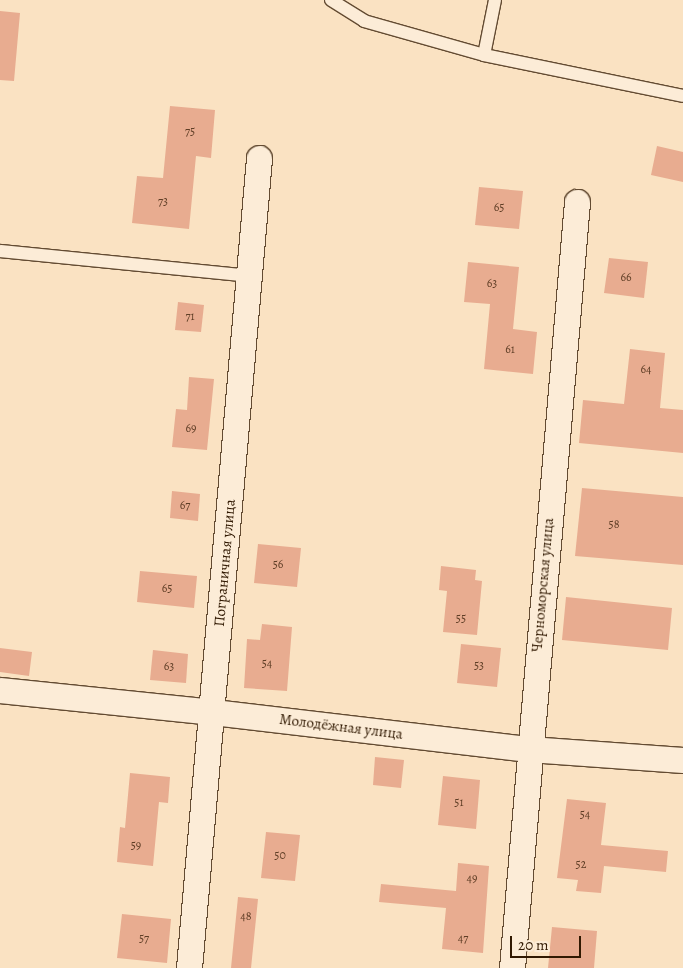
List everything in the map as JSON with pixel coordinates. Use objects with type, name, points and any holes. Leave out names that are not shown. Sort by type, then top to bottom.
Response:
[{"type":"street","name":"Пограничная улица","points":[[189,968],[213,712],[259,158]]},
{"type":"street","name":"Черноморская улица","points":[[512,968],[576,202]]},
{"type":"street","name":"Молодёжная улица","points":[[0,690],[213,712],[529,749],[683,760]]},
{"type":"lane","points":[[331,0],[364,21],[484,55],[683,96]]},
{"type":"lane","points":[[484,55],[495,0]]},
{"type":"lane","points":[[0,252],[250,276]]},
{"type":"building","points":[[0,11],[20,13],[14,81],[0,80]]},
{"type":"building","points":[[170,106],[215,110],[211,158],[196,156],[189,229],[132,223],[137,176],[163,178]]},
{"type":"building","points":[[657,146],[683,152],[683,182],[651,175]]},
{"type":"building","points":[[479,187],[523,191],[519,229],[475,225]]},
{"type":"building","points":[[609,258],[648,262],[644,298],[604,293]]},
{"type":"building","points":[[468,262],[519,267],[513,329],[537,332],[533,374],[484,369],[490,304],[464,302]]},
{"type":"building","points":[[178,302],[204,305],[201,332],[175,330]]},
{"type":"building","points":[[630,349],[665,353],[660,408],[683,410],[683,453],[579,443],[583,400],[624,404]]},
{"type":"building","points":[[189,377],[214,379],[207,450],[172,447],[176,409],[187,410]]},
{"type":"building","points":[[582,488],[683,497],[683,565],[575,556]]},
{"type":"building","points":[[172,491],[200,494],[198,521],[170,518]]},
{"type":"building","points":[[258,544],[301,548],[297,587],[254,583]]},
{"type":"building","points":[[441,566],[476,570],[475,580],[482,581],[477,635],[443,632],[447,591],[439,590]]},
{"type":"building","points":[[140,571],[197,576],[194,608],[137,602]]},
{"type":"building","points":[[566,597],[672,608],[668,650],[562,640]]},
{"type":"building","points":[[262,624],[292,627],[287,691],[244,688],[247,639],[260,640]]},
{"type":"building","points":[[461,644],[501,648],[497,687],[457,683]]},
{"type":"building","points":[[0,648],[32,652],[29,676],[0,672]]},
{"type":"building","points":[[153,650],[188,654],[186,683],[150,680]]},
{"type":"building","points":[[375,757],[404,760],[401,788],[373,785]]},
{"type":"building","points":[[130,773],[170,777],[168,803],[159,802],[153,866],[117,862],[120,827],[125,828]]},
{"type":"building","points":[[443,776],[480,780],[476,829],[438,825]]},
{"type":"building","points":[[567,799],[606,803],[601,845],[668,851],[666,872],[604,866],[601,893],[576,891],[578,880],[557,878]]},
{"type":"building","points":[[266,832],[300,835],[295,881],[261,878]]},
{"type":"building","points":[[458,863],[489,866],[483,953],[442,949],[446,908],[379,902],[381,884],[456,891]]},
{"type":"building","points":[[238,897],[258,899],[251,968],[231,968]]},
{"type":"building","points":[[122,914],[171,919],[167,963],[117,958]]},
{"type":"building","points":[[552,927],[597,931],[594,968],[548,968]]}]
